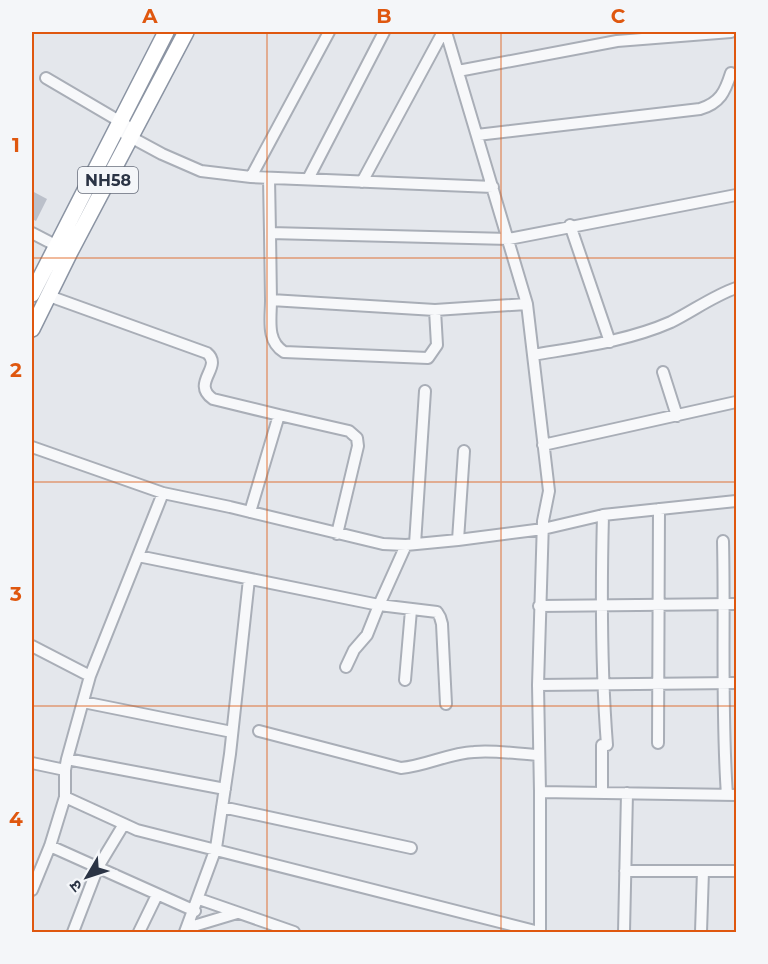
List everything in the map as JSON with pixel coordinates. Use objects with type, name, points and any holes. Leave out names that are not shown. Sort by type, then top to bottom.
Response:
[{"type":"highway","name":"NH58","points":[[32,294],[55,245],[166,32]]},
{"type":"highway","name":"NH58","points":[[32,329],[186,32]]},
{"type":"street","points":[[251,177],[329,32]]},
{"type":"street","points":[[308,180],[384,32]]},
{"type":"street","points":[[362,182],[444,32]]},
{"type":"street","points":[[65,797],[137,830],[216,848],[539,933],[539,606],[543,521],[549,491],[527,304],[458,71],[444,32]]},
{"type":"street","points":[[458,71],[617,41],[731,32]]},
{"type":"street","points":[[477,135],[700,109],[717,101],[725,91],[731,73]]},
{"type":"street","points":[[46,78],[162,154],[201,171],[269,178],[493,187]]},
{"type":"street","points":[[269,178],[271,336],[278,348],[284,352],[428,358],[437,345],[435,310]]},
{"type":"street","points":[[270,233],[508,239],[570,225],[736,195]]},
{"type":"street","points":[[570,225],[610,342]]},
{"type":"street","points":[[32,232],[70,252]]},
{"type":"street","points":[[533,355],[610,342],[670,322],[736,288]]},
{"type":"street","points":[[49,296],[212,356],[213,361],[204,386],[207,395],[213,399],[349,430],[357,438],[358,446],[337,534]]},
{"type":"street","points":[[271,300],[435,310],[527,304]]},
{"type":"street","points":[[663,372],[677,416]]},
{"type":"street","points":[[346,667],[354,651],[367,635],[410,544],[425,391]]},
{"type":"street","points":[[543,445],[736,402]]},
{"type":"street","points":[[250,512],[279,415]]},
{"type":"street","points":[[32,447],[163,493],[384,544],[458,540],[543,529],[603,515],[736,501]]},
{"type":"street","points":[[458,540],[464,451]]},
{"type":"street","points":[[32,890],[50,846],[65,797],[66,764],[90,676],[163,493]]},
{"type":"street","points":[[658,743],[659,509]]},
{"type":"street","points":[[602,793],[604,745],[601,605],[603,515]]},
{"type":"street","points":[[540,792],[732,795],[723,746],[725,604],[723,541]]},
{"type":"street","points":[[138,556],[380,605],[433,611],[440,617],[446,704]]},
{"type":"street","points":[[186,930],[195,911],[216,848],[249,579]]},
{"type":"street","points":[[539,606],[736,604]]},
{"type":"street","points":[[405,680],[411,610]]},
{"type":"street","points":[[32,646],[90,676]]},
{"type":"street","points":[[538,685],[736,683]]},
{"type":"street","points":[[83,702],[232,732]]},
{"type":"street","points":[[259,730],[401,768],[419,767],[451,756],[474,752],[539,755]]},
{"type":"street","points":[[32,763],[66,764],[225,789]]},
{"type":"street","points":[[624,933],[627,793]]},
{"type":"street","points":[[222,807],[411,848]]},
{"type":"street","points":[[74,933],[98,867],[124,824]]},
{"type":"street","points":[[50,846],[157,896],[195,911]]},
{"type":"street","points":[[625,871],[736,871]]},
{"type":"street","points":[[701,933],[703,871]]},
{"type":"street","points":[[139,933],[157,896]]},
{"type":"street","points":[[199,899],[294,933]]},
{"type":"street","points":[[186,930],[237,913]]},
{"type":"building","points":[[32,191],[47,199],[36,221],[32,219]]}]
